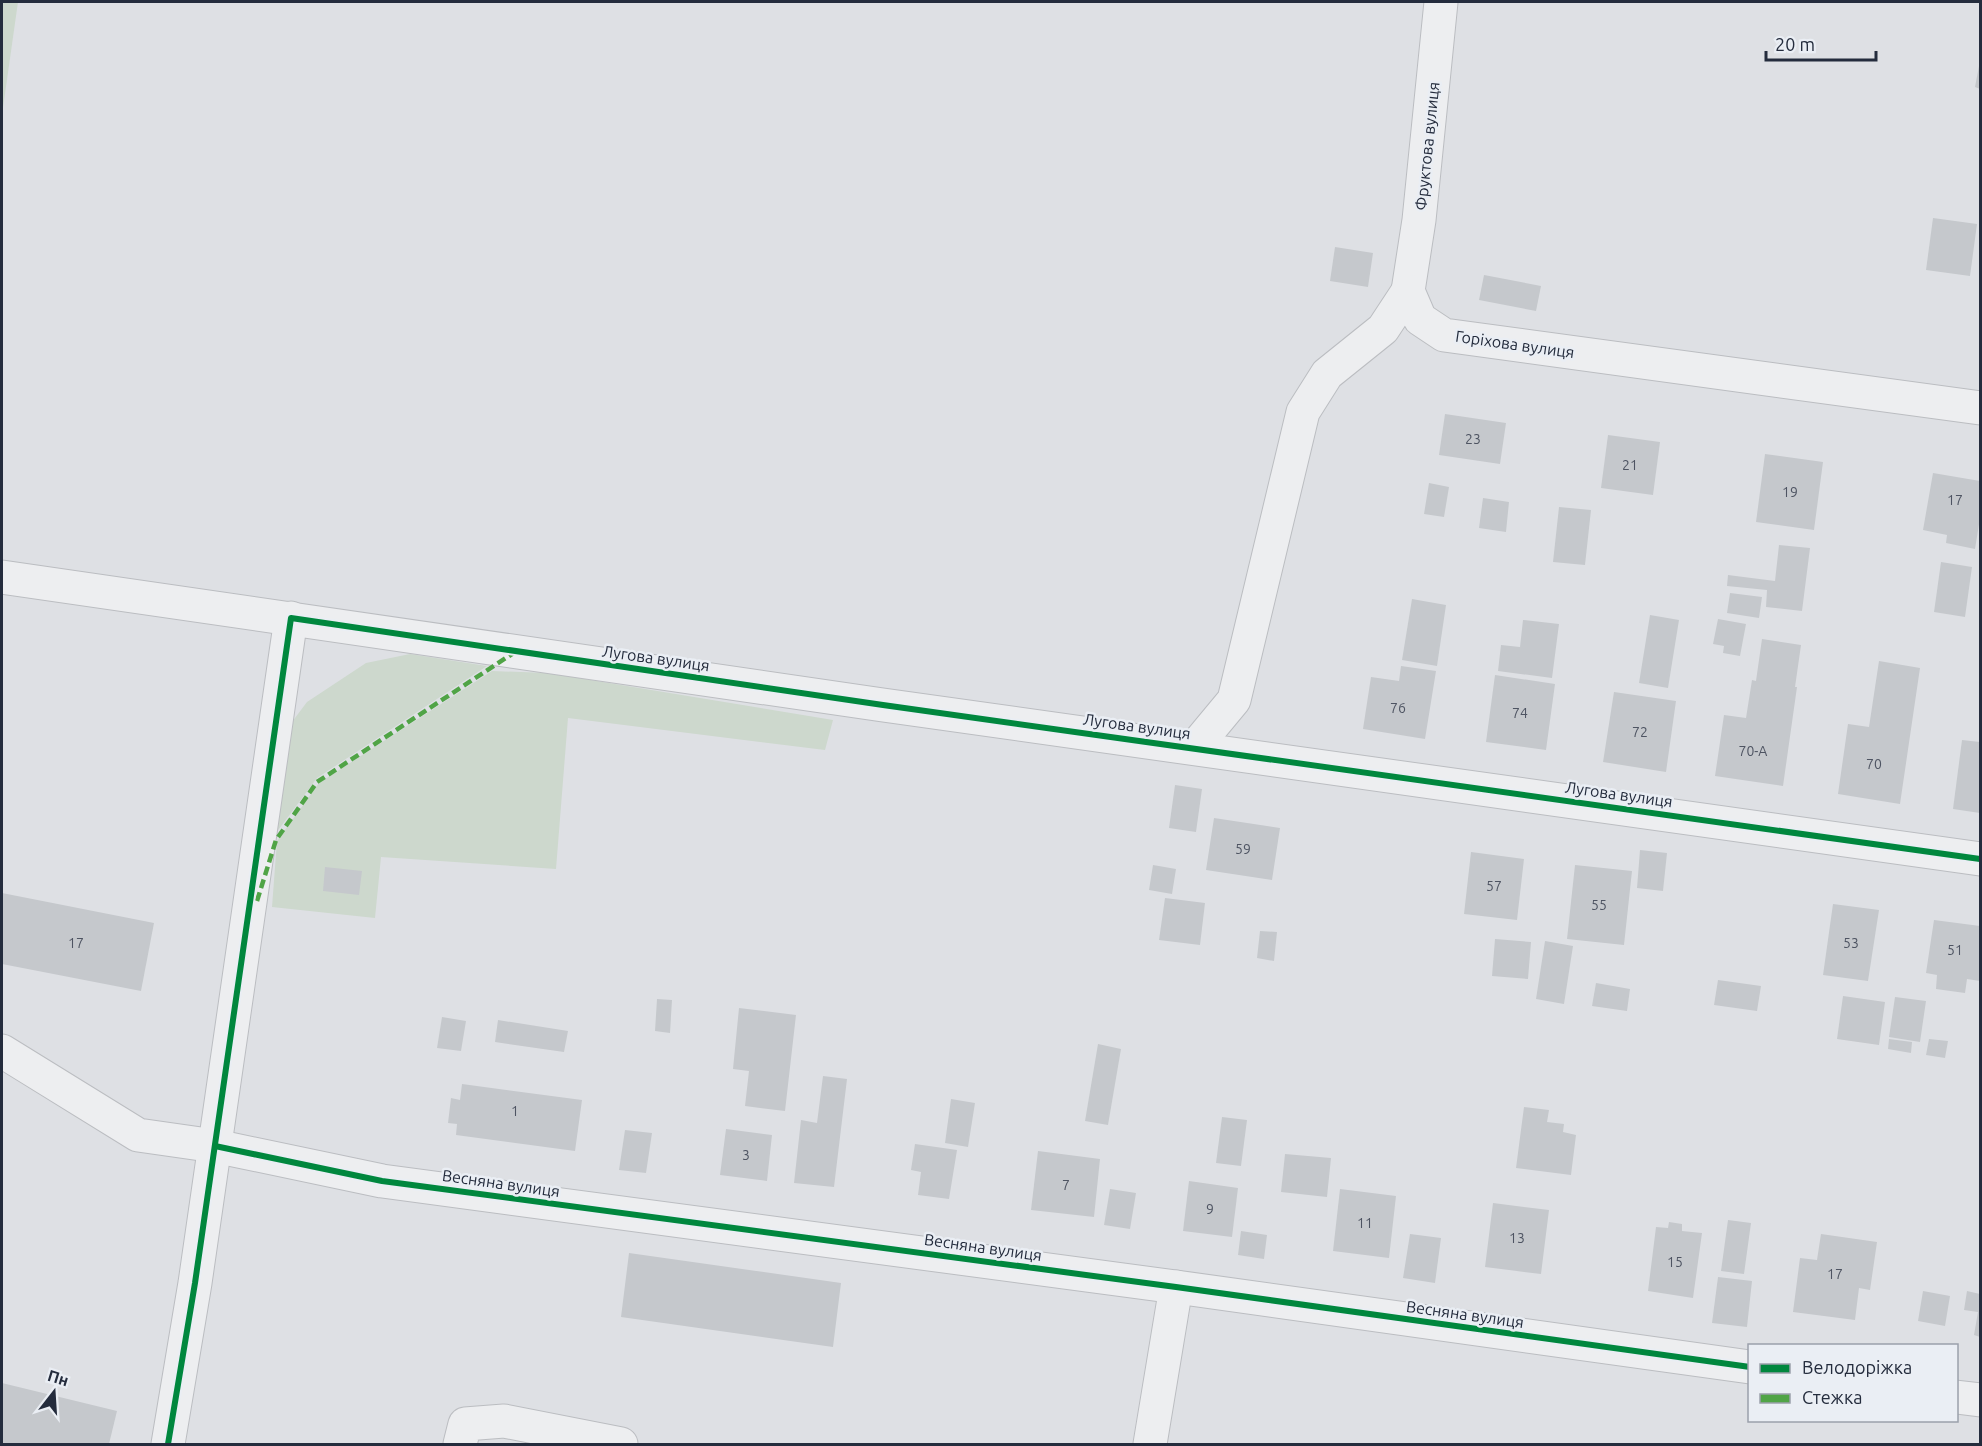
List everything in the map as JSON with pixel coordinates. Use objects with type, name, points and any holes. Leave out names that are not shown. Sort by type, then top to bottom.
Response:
[{"type":"street","name":"Фруктова вулиця","points":[[1408,291],[1419,220],[1441,2]]},
{"type":"street","name":"Горіхова вулиця","points":[[1408,291],[1420,318],[1444,335],[1980,408]]},
{"type":"street","points":[[1196,747],[1234,700],[1303,412],[1327,374],[1383,329],[1408,291]]},
{"type":"street","name":"Лугова вулиця","points":[[2,577],[871,703],[1980,859]]},
{"type":"street","points":[[168,1444],[215,1146],[291,618]]},
{"type":"street","name":"Весняна вулиця","points":[[2,1051],[138,1135],[215,1146],[382,1181],[1176,1287],[1748,1367]]},
{"type":"street","points":[[1150,1444],[1176,1287]]},
{"type":"street","points":[[1958,1397],[1980,1400]]},
{"type":"street","points":[[460,1444],[465,1424],[504,1421],[621,1444]]},
{"type":"shaded area","points":[[2,2],[18,2],[2,115]]},
{"type":"shaded area","points":[[410,654],[487,666],[317,778],[273,837],[262,762],[307,702],[366,663]]},
{"type":"shaded area","points":[[492,671],[548,673],[833,720],[825,750],[568,718],[556,869],[381,857],[375,918],[272,907],[277,841],[319,783]]},
{"type":"building","points":[[1980,67],[1980,89],[1975,87]]},
{"type":"building","points":[[1933,218],[1977,224],[1970,276],[1926,270]]},
{"type":"building","points":[[1335,247],[1373,253],[1368,287],[1330,281]]},
{"type":"building","points":[[1484,275],[1541,286],[1536,311],[1479,300]]},
{"type":"building","points":[[1445,414],[1506,423],[1500,464],[1439,455]]},
{"type":"building","points":[[1608,435],[1660,442],[1653,495],[1601,488]]},
{"type":"building","points":[[1765,454],[1823,462],[1814,530],[1756,522]]},
{"type":"building","points":[[1933,473],[1980,481],[1980,518],[1975,549],[1946,543],[1947,535],[1923,530]]},
{"type":"building","points":[[1429,483],[1449,487],[1444,517],[1424,514]]},
{"type":"building","points":[[1483,498],[1509,502],[1506,532],[1479,528]]},
{"type":"building","points":[[1559,507],[1591,510],[1585,565],[1553,562]]},
{"type":"building","points":[[1779,545],[1810,548],[1802,611],[1766,607],[1767,590],[1727,586],[1728,575],[1775,581]]},
{"type":"building","points":[[1941,562],[1972,567],[1965,617],[1934,612]]},
{"type":"building","points":[[1730,593],[1762,597],[1759,618],[1727,613]]},
{"type":"building","points":[[1412,599],[1446,605],[1437,666],[1402,660]]},
{"type":"building","points":[[1650,615],[1679,620],[1668,688],[1639,683]]},
{"type":"building","points":[[1718,619],[1746,624],[1740,656],[1723,653],[1724,646],[1713,644]]},
{"type":"building","points":[[1523,620],[1559,624],[1552,678],[1498,671],[1501,645],[1520,647]]},
{"type":"building","points":[[1762,639],[1801,645],[1783,786],[1715,776],[1724,715],[1746,718],[1752,680],[1756,681]]},
{"type":"building","points":[[1879,661],[1920,668],[1900,804],[1838,794],[1848,724],[1869,727]]},
{"type":"building","points":[[1401,666],[1436,671],[1425,739],[1363,729],[1371,677],[1399,681]]},
{"type":"building","points":[[1495,675],[1555,684],[1546,750],[1486,742]]},
{"type":"building","points":[[1614,692],[1676,701],[1666,772],[1603,762]]},
{"type":"building","points":[[1962,740],[1980,742],[1980,813],[1953,809]]},
{"type":"building","points":[[1175,785],[1202,789],[1196,832],[1169,828]]},
{"type":"building","points":[[1214,818],[1280,828],[1272,880],[1206,870]]},
{"type":"building","points":[[1640,850],[1667,853],[1663,891],[1637,888]]},
{"type":"building","points":[[1471,852],[1524,859],[1517,920],[1464,914]]},
{"type":"building","points":[[1153,865],[1176,869],[1172,894],[1149,890]]},
{"type":"building","points":[[1575,865],[1632,871],[1624,945],[1567,939]]},
{"type":"building","points":[[325,867],[362,871],[359,895],[323,891]]},
{"type":"building","points":[[2,893],[154,923],[141,991],[2,964]]},
{"type":"building","points":[[1165,898],[1205,903],[1200,945],[1159,940]]},
{"type":"building","points":[[1833,904],[1879,910],[1868,981],[1823,975]]},
{"type":"building","points":[[1934,920],[1980,926],[1980,981],[1967,979],[1965,993],[1936,989],[1937,975],[1926,973]]},
{"type":"building","points":[[1260,931],[1277,932],[1274,961],[1257,958]]},
{"type":"building","points":[[1495,939],[1531,942],[1528,979],[1492,976]]},
{"type":"building","points":[[1545,941],[1573,946],[1564,1004],[1536,999]]},
{"type":"building","points":[[1718,980],[1761,986],[1757,1011],[1714,1005]]},
{"type":"building","points":[[1596,983],[1630,989],[1627,1011],[1592,1006]]},
{"type":"building","points":[[1843,996],[1885,1002],[1879,1045],[1837,1039]]},
{"type":"building","points":[[1895,997],[1926,1001],[1920,1042],[1889,1037]]},
{"type":"building","points":[[657,999],[672,1000],[670,1033],[655,1031]]},
{"type":"building","points":[[739,1008],[796,1015],[785,1111],[745,1106],[749,1071],[733,1069]]},
{"type":"building","points":[[442,1017],[466,1021],[461,1051],[437,1048]]},
{"type":"building","points":[[498,1020],[568,1031],[564,1052],[495,1042]]},
{"type":"building","points":[[1889,1039],[1912,1042],[1911,1053],[1888,1049]]},
{"type":"building","points":[[1929,1039],[1948,1041],[1945,1058],[1926,1055]]},
{"type":"building","points":[[1098,1044],[1121,1049],[1108,1125],[1085,1121]]},
{"type":"building","points":[[823,1076],[847,1079],[834,1187],[794,1183],[801,1120],[817,1123]]},
{"type":"building","points":[[462,1084],[582,1100],[575,1151],[456,1135],[457,1124],[448,1123],[451,1098],[460,1100]]},
{"type":"building","points":[[951,1099],[975,1103],[968,1147],[945,1143]]},
{"type":"building","points":[[1524,1107],[1549,1110],[1547,1122],[1564,1124],[1563,1132],[1576,1135],[1571,1175],[1516,1168]]},
{"type":"building","points":[[1222,1117],[1247,1120],[1241,1166],[1216,1163]]},
{"type":"building","points":[[726,1129],[772,1135],[767,1181],[720,1175]]},
{"type":"building","points":[[625,1130],[652,1133],[646,1173],[619,1170]]},
{"type":"building","points":[[915,1144],[957,1150],[949,1199],[918,1195],[921,1172],[911,1170]]},
{"type":"building","points":[[1038,1151],[1100,1159],[1094,1217],[1031,1210]]},
{"type":"building","points":[[1285,1154],[1331,1158],[1327,1197],[1281,1192]]},
{"type":"building","points":[[1189,1181],[1238,1188],[1232,1237],[1183,1231]]},
{"type":"building","points":[[1110,1189],[1136,1193],[1130,1229],[1104,1225]]},
{"type":"building","points":[[1340,1189],[1396,1196],[1389,1258],[1333,1251]]},
{"type":"building","points":[[1493,1203],[1549,1210],[1541,1274],[1485,1267]]},
{"type":"building","points":[[1728,1220],[1751,1223],[1744,1274],[1721,1271]]},
{"type":"building","points":[[1669,1222],[1682,1224],[1682,1231],[1702,1233],[1693,1298],[1648,1291],[1656,1227],[1668,1228]]},
{"type":"building","points":[[1241,1231],[1267,1235],[1264,1259],[1238,1255]]},
{"type":"building","points":[[1410,1234],[1441,1238],[1435,1283],[1403,1278]]},
{"type":"building","points":[[1821,1234],[1877,1242],[1870,1290],[1859,1288],[1855,1320],[1793,1312],[1800,1258],[1817,1260]]},
{"type":"building","points":[[629,1253],[841,1283],[833,1347],[621,1317]]},
{"type":"building","points":[[1718,1277],[1752,1281],[1747,1327],[1712,1323]]},
{"type":"building","points":[[1923,1291],[1950,1296],[1945,1326],[1918,1321]]},
{"type":"building","points":[[1967,1291],[1980,1294],[1980,1337],[1974,1335],[1978,1312],[1964,1310]]},
{"type":"building","points":[[2,1383],[117,1411],[109,1444],[2,1444]]},
{"type":"marked path","points":[[257,901],[276,840],[317,782],[515,652]]},
{"type":"cycle path","points":[[168,1444],[195,1283],[291,618],[883,705],[1980,859]]},
{"type":"cycle path","points":[[215,1146],[382,1181],[1176,1287],[1748,1367]]}]
